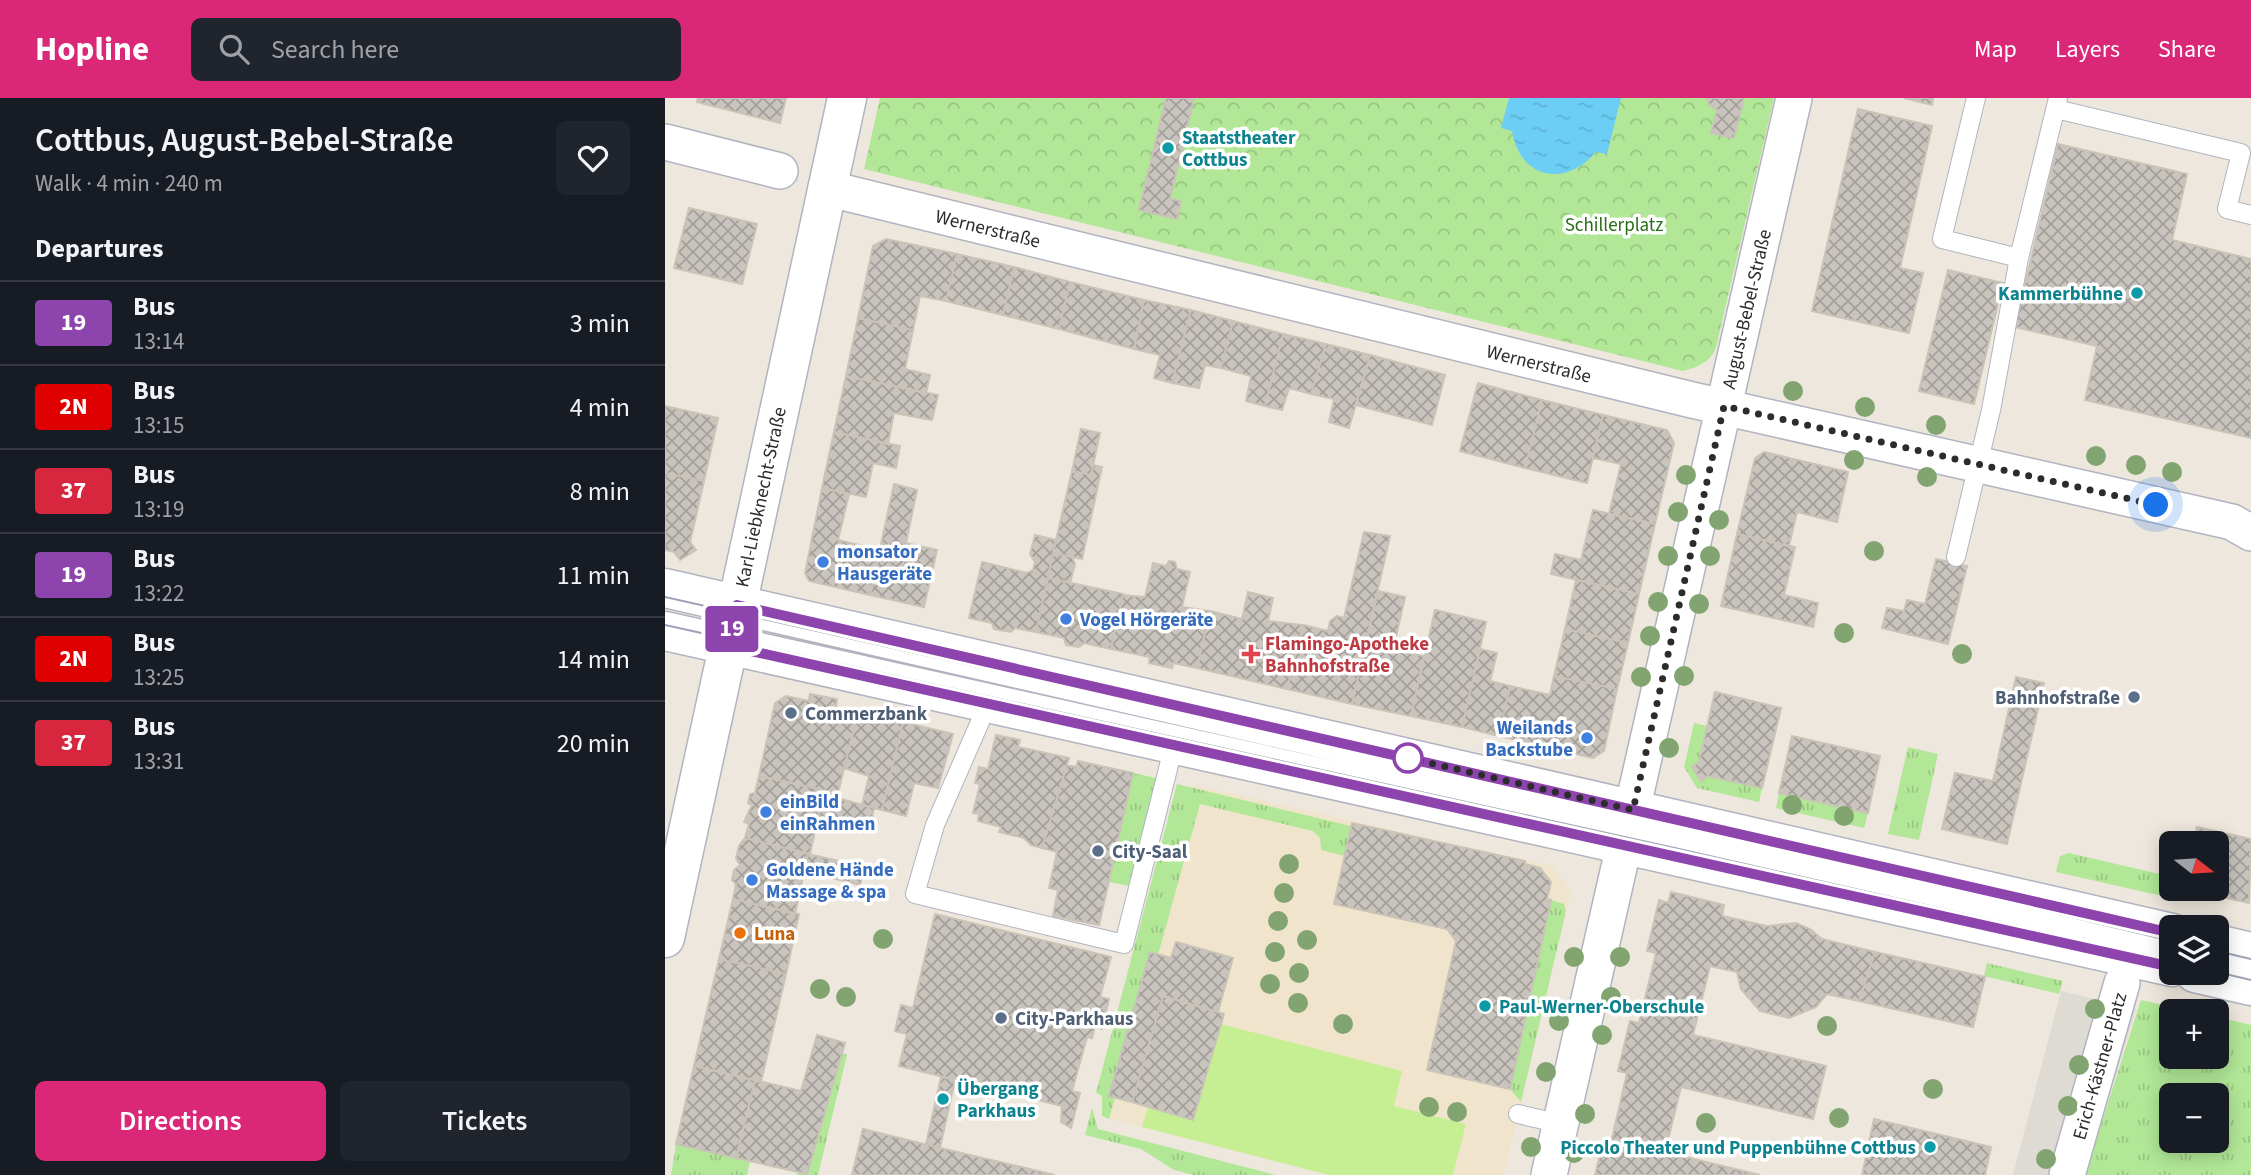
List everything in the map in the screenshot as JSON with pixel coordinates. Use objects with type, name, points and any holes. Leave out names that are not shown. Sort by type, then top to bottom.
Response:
[{"type":"street","name":"Karl-Liebknecht-Straße","points":[[665,938],[847,98]]},
{"type":"street","name":"August-Bebel-Straße","points":[[1549,1175],[1794,98]]},
{"type":"street","points":[[665,142],[780,171]]},
{"type":"street","name":"Wernerstraße","points":[[826,188],[1724,406],[2242,527]]},
{"type":"street","points":[[665,589],[1629,827],[2032,917],[2159,932]]},
{"type":"street","points":[[665,631],[1174,745],[1629,827]]},
{"type":"street","points":[[2032,917],[2126,970],[2159,968]]},
{"type":"street","points":[[2229,947],[2251,952]]},
{"type":"street","name":"Erich-Kästner-Platz","points":[[2067,1175],[2126,970]]},
{"type":"street","points":[[2229,981],[2251,986]]},
{"type":"lane","points":[[1976,98],[1942,239],[2019,258]]},
{"type":"lane","points":[[1956,557],[1979,464],[2019,258],[2057,104],[2241,153],[2227,209],[2251,215]]},
{"type":"lane","points":[[984,704],[980,722],[935,825],[915,894],[1124,944],[1174,745]]},
{"type":"lane","points":[[1518,1114],[1561,1124]]},
{"type":"shaded area","points":[[1194,785],[1553,866],[1571,892],[1504,1175],[1329,1175],[1102,1116]]},
{"type":"shaded area","points":[[2061,991],[2136,1009],[2085,1175],[2013,1175]]},
{"type":"green space","name":"Schillerplatz","points":[[880,98],[1774,98],[1716,348],[1703,363],[1683,371],[864,169]]},
{"type":"green space","points":[[1694,723],[1707,726],[1699,762],[1692,767],[1708,776],[1762,788],[1759,802],[1697,788],[1684,767]]},
{"type":"green space","points":[[1908,747],[1938,754],[1919,840],[1888,834]]},
{"type":"green space","points":[[1133,773],[1156,778],[1129,886],[1109,882]]},
{"type":"green space","points":[[1177,784],[1351,826],[1345,856],[1321,850],[1320,838],[1313,831],[1200,804],[1158,955],[1150,952],[1109,1095],[1115,1097],[1109,1119],[1102,1116],[1102,1096],[1096,1093]]},
{"type":"green space","points":[[1779,793],[1868,813],[1864,828],[1776,808]]},
{"type":"green space","points":[[2069,853],[2159,874],[2159,895],[2056,872],[2060,856]]},
{"type":"green space","points":[[1551,900],[1564,904],[1566,911],[1521,1102],[1510,1089]]},
{"type":"green space","points":[[1987,963],[2063,981],[2059,994],[1984,976]]},
{"type":"green space","points":[[2141,1000],[2159,1004],[2159,1069],[2229,1069],[2229,1020],[2251,1025],[2251,1175],[2085,1175]]},
{"type":"green space","points":[[1221,1024],[1402,1071],[1394,1106],[1466,1124],[1453,1175],[1329,1175],[1142,1127],[1148,1107],[1193,1120]]},
{"type":"green space","points":[[842,1053],[847,1055],[818,1175],[797,1175],[798,1171],[807,1173]]},
{"type":"green space","points":[[1092,1108],[1098,1129],[1276,1175],[1194,1175],[1174,1170],[1141,1149],[1085,1135]]},
{"type":"green space","points":[[676,1144],[750,1162],[747,1175],[671,1175]]},
{"type":"water","points":[[1509,98],[1621,98],[1607,154],[1596,152],[1571,171],[1558,174],[1545,173],[1534,168],[1524,160],[1512,131],[1501,128]]},
{"type":"building","points":[[698,98],[786,98],[780,123],[697,102]]},
{"type":"building","name":"Staatstheater Cottbus","points":[[1166,98],[1194,98],[1170,199],[1181,201],[1177,219],[1139,210]]},
{"type":"building","points":[[1707,98],[1744,98],[1734,138],[1711,133],[1717,110],[1709,105]]},
{"type":"building","points":[[1904,98],[1933,98],[1932,105]]},
{"type":"building","points":[[1858,109],[1932,126],[1900,268],[1923,273],[1909,333],[1812,311]]},
{"type":"building","name":"Kammerbühne","points":[[2058,144],[2187,174],[2172,240],[2251,259],[2251,438],[2085,400],[2097,346],[2015,327]]},
{"type":"building","points":[[689,208],[757,224],[742,284],[674,268]]},
{"type":"building","points":[[886,239],[957,254],[946,301],[920,296],[913,330],[858,318],[873,246]]},
{"type":"building","points":[[957,254],[1014,267],[1003,315],[946,301]]},
{"type":"building","points":[[1014,267],[1070,282],[1059,329],[1003,315]]},
{"type":"building","points":[[1948,270],[2003,283],[1974,404],[1919,391]]},
{"type":"building","points":[[1070,282],[1144,300],[1134,349],[1059,329]]},
{"type":"building","points":[[1144,300],[1191,310],[1172,383],[1154,378],[1160,355],[1134,349]]},
{"type":"building","points":[[1191,310],[1233,321],[1221,368],[1205,365],[1199,388],[1172,383]]},
{"type":"building","points":[[858,318],[913,330],[905,369],[930,375],[926,393],[846,376]]},
{"type":"building","points":[[1233,321],[1283,334],[1265,406],[1246,401],[1251,376],[1221,368]]},
{"type":"building","points":[[1283,334],[1326,344],[1311,394],[1289,388],[1282,410],[1265,406]]},
{"type":"building","points":[[1326,344],[1370,355],[1349,428],[1329,422],[1334,399],[1311,394]]},
{"type":"building","points":[[1370,355],[1445,375],[1432,425],[1356,405]]},
{"type":"building","points":[[846,376],[938,395],[932,420],[894,413],[888,444],[834,432]]},
{"type":"building","points":[[1478,383],[1542,400],[1525,468],[1460,451]]},
{"type":"building","points":[[1542,400],[1603,415],[1587,483],[1525,468]]},
{"type":"building","points":[[665,406],[718,418],[704,481],[665,473]]},
{"type":"building","points":[[1603,415],[1667,430],[1674,443],[1655,524],[1609,514],[1621,464],[1593,458]]},
{"type":"building","points":[[1081,429],[1100,433],[1091,475],[1072,471]]},
{"type":"building","points":[[834,432],[900,446],[896,468],[873,463],[866,497],[822,488]]},
{"type":"building","points":[[1764,452],[1848,472],[1837,522],[1797,512],[1789,546],[1737,534],[1755,458]]},
{"type":"building","points":[[1093,465],[1102,467],[1082,559],[1053,553],[1072,471],[1091,475]]},
{"type":"building","points":[[665,473],[704,481],[690,542],[696,550],[680,560],[674,552],[665,550]]},
{"type":"building","points":[[894,484],[917,490],[906,543],[937,550],[924,607],[870,595]]},
{"type":"building","points":[[822,488],[849,494],[838,540],[880,550],[870,595],[809,581],[805,573]]},
{"type":"building","points":[[1593,510],[1655,524],[1639,594],[1551,574],[1555,554],[1581,560]]},
{"type":"building","points":[[1364,532],[1390,536],[1352,704],[1287,689],[1303,625],[1328,631],[1330,621],[1337,616],[1344,618]]},
{"type":"building","points":[[1737,534],[1795,547],[1784,595],[1818,603],[1813,627],[1721,606]]},
{"type":"building","points":[[1035,535],[1056,540],[1036,632],[1015,628],[1011,632],[994,629],[992,623],[969,618],[982,562],[1027,573],[1033,570],[1035,562],[1030,554]]},
{"type":"building","points":[[1053,553],[1072,557],[1075,564],[1070,583],[1048,578]]},
{"type":"building","points":[[1936,559],[1967,566],[1948,644],[1882,628],[1887,608],[1904,611],[1907,600],[1925,604]]},
{"type":"building","points":[[1169,561],[1175,562],[1177,569],[1190,572],[1182,607],[1210,611],[1197,668],[1173,663],[1172,668],[1149,663],[1150,657],[1111,649],[1123,595],[1145,597],[1153,563],[1166,566]]},
{"type":"building","points":[[1048,578],[1123,594],[1111,649],[1084,643],[1079,647],[1066,645],[1064,638],[1036,632]]},
{"type":"building","points":[[1576,580],[1639,594],[1628,643],[1565,629]]},
{"type":"building","points":[[1378,591],[1405,597],[1393,650],[1424,656],[1411,716],[1352,704]]},
{"type":"building","points":[[1248,592],[1273,598],[1268,621],[1303,625],[1287,689],[1197,668],[1210,611],[1242,619]]},
{"type":"building","points":[[1435,610],[1486,622],[1462,727],[1411,716]]},
{"type":"building","points":[[1565,629],[1628,643],[1617,689],[1554,676]]},
{"type":"building","points":[[1480,649],[1497,653],[1490,681],[1510,686],[1499,736],[1462,727]]},
{"type":"building","points":[[1554,676],[1617,689],[1604,751],[1593,758],[1499,736],[1510,686],[1550,695]]},
{"type":"building","points":[[2016,677],[2044,683],[2007,844],[1942,829],[1955,773],[1993,781]]},
{"type":"building","points":[[1715,692],[1781,708],[1762,788],[1708,776],[1701,781],[1692,767],[1699,762]]},
{"type":"building","points":[[810,694],[837,699],[836,707],[858,712],[837,797],[823,794],[824,790],[759,776],[775,703],[786,696],[809,701]]},
{"type":"building","points":[[858,712],[903,722],[882,810],[862,805],[869,776],[844,768]]},
{"type":"building","points":[[903,722],[953,734],[938,788],[914,783],[906,816],[882,810]]},
{"type":"building","points":[[996,735],[1020,740],[1018,747],[1069,758],[1042,848],[1031,845],[1024,838],[999,832],[1001,827],[978,821],[979,814],[973,813],[980,784],[975,783],[979,767],[988,769]]},
{"type":"building","points":[[1792,736],[1880,756],[1868,813],[1779,793]]},
{"type":"building","points":[[1078,761],[1133,773],[1099,925],[1053,916],[1058,890],[1049,888],[1057,852],[1042,848],[1067,765],[1076,767]]},
{"type":"building","points":[[759,776],[824,790],[810,854],[745,838],[749,824],[744,822],[752,805],[748,803],[750,794],[755,793]]},
{"type":"building","points":[[823,794],[874,808],[870,829],[818,816]]},
{"type":"building","name":"Paul-Werner-Oberschule","points":[[1352,823],[1525,861],[1525,864],[1540,868],[1551,882],[1547,899],[1551,900],[1510,1089],[1427,1070],[1456,941],[1447,929],[1334,904]]},
{"type":"building","points":[[2197,827],[2215,831],[2196,831]]},
{"type":"building","points":[[2229,834],[2251,839],[2249,903],[2229,899]]},
{"type":"building","points":[[745,838],[808,854],[795,914],[733,899],[736,884],[732,880],[734,870],[740,865],[736,858],[739,846]]},
{"type":"building","points":[[808,854],[865,867],[860,885],[804,871]]},
{"type":"building","points":[[1671,892],[1724,905],[1722,916],[1767,926],[1796,923],[1810,929],[1822,939],[1875,952],[1859,1001],[1827,994],[1816,1007],[1789,1018],[1760,1011],[1741,989],[1737,972],[1710,966],[1693,1035],[1826,1066],[1813,1119],[1681,1087],[1665,1152],[1760,1175],[1595,1175],[1603,1141],[1611,1143],[1627,1073],[1618,1071],[1630,1021],[1639,1023],[1656,953],[1647,951],[1659,900],[1668,903]]},
{"type":"building","points":[[733,899],[799,914],[786,974],[719,959]]},
{"type":"building","name":"City-Parkhaus","points":[[935,914],[1111,957],[1100,997],[1109,999],[1102,1029],[1095,1027],[1092,1038],[1087,1037],[1072,1091],[1080,1093],[1071,1128],[1061,1122],[1062,1106],[899,1066],[907,1034],[895,1031],[901,1005],[913,1008]]},
{"type":"building","points":[[1176,942],[1233,958],[1218,1012],[1163,996],[1132,1102],[1109,1096],[1150,952],[1171,958]]},
{"type":"building","points":[[1875,952],[1985,977],[1973,1027],[1859,1001]]},
{"type":"building","points":[[719,959],[786,974],[761,1082],[694,1066]]},
{"type":"building","points":[[1163,996],[1224,1014],[1193,1120],[1132,1102]]},
{"type":"building","points":[[817,1035],[845,1043],[807,1174],[736,1158],[755,1080],[801,1091]]},
{"type":"building","points":[[694,1066],[755,1080],[736,1158],[676,1144]]},
{"type":"building","name":"Übergang Parkhaus","points":[[941,1077],[955,1080],[940,1148],[926,1144]]},
{"type":"building","name":"Piccolo Theater und Puppenbühne Cottbus","points":[[1874,1119],[1991,1147],[1985,1175],[1862,1175]]},
{"type":"building","points":[[863,1129],[940,1148],[1055,1175],[852,1175]]},
{"type":"tram line","points":[[665,597],[1719,833],[2159,938]]},
{"type":"tram line","points":[[665,625],[2159,958]]},
{"type":"tram line","points":[[2229,954],[2251,959]]},
{"type":"tram line","points":[[2229,975],[2251,980]]},
{"type":"bus line","name":"19","points":[[2159,930],[737,605],[729,646],[2159,964]]},
{"type":"place","name":"Staatstheater Cottbus","points":[[1168,148]]},
{"type":"place","name":"Kammerbühne","points":[[2137,293]]},
{"type":"place","name":"monsator Hausgeräte","points":[[823,562]]},
{"type":"place","name":"Vogel Hörgeräte","points":[[1066,619]]},
{"type":"place","name":"Flamingo-Apotheke Bahnhofstraße","points":[[1251,654]]},
{"type":"place","name":"Bahnhofstraße","points":[[2134,697]]},
{"type":"place","name":"Commerzbank","points":[[791,713]]},
{"type":"place","name":"Weilands Backstube","points":[[1587,738]]},
{"type":"place","name":"einBild einRahmen","points":[[766,812]]},
{"type":"place","name":"City-Saal","points":[[1098,851]]},
{"type":"place","name":"Goldene Hände Massage & spa","points":[[752,880]]},
{"type":"place","name":"Luna","points":[[740,933]]},
{"type":"place","name":"Paul-Werner-Oberschule","points":[[1485,1006]]},
{"type":"place","name":"City-Parkhaus","points":[[1001,1018]]},
{"type":"place","name":"Übergang Parkhaus","points":[[943,1099]]},
{"type":"place","name":"Piccolo Theater und Puppenbühne Cottbus","points":[[1930,1147]]},
{"type":"route","points":[[1408,758],[1633,810],[1724,406],[2156,505]]}]
